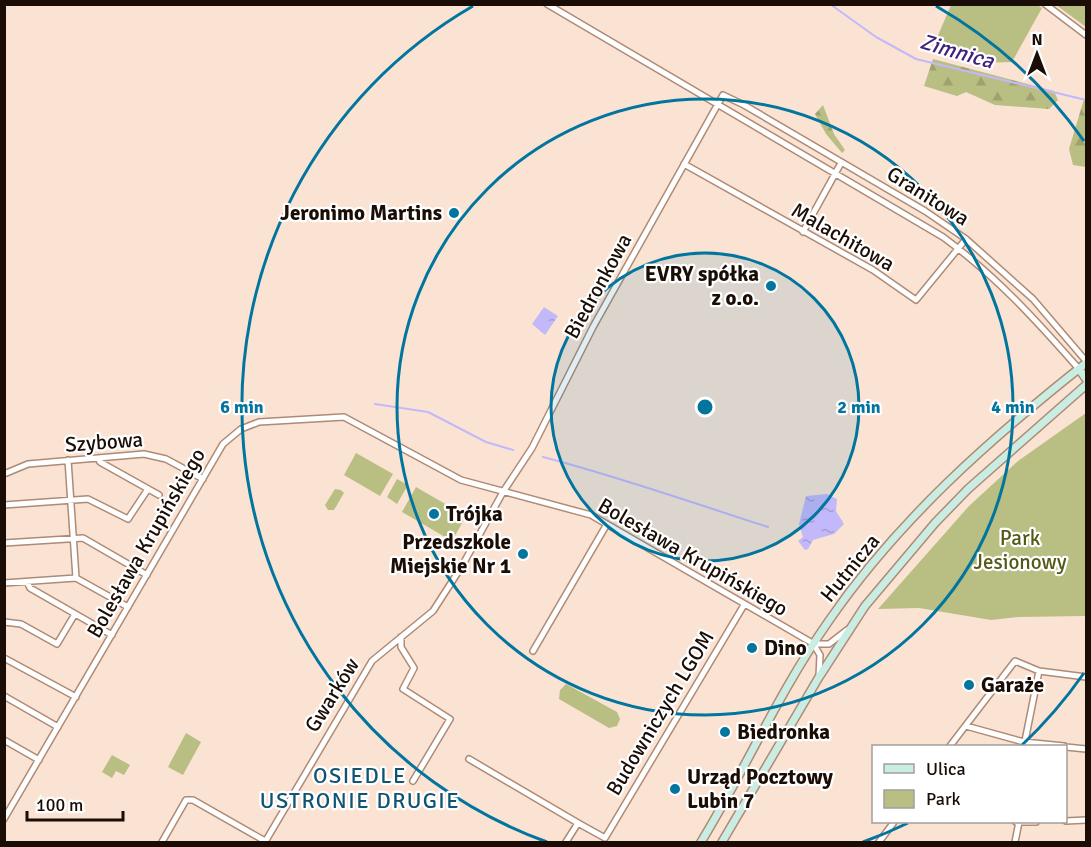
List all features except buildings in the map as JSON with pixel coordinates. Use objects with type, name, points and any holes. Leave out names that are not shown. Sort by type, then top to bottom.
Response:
[{"type":"main road","name":"Hutnicza","points":[[700,843],[814,644],[860,580],[937,491],[997,435],[1086,362]]},
{"type":"main road","points":[[1078,369],[1086,379]]},
{"type":"main road","name":"Hutnicza","points":[[722,843],[819,677],[849,630],[890,576],[959,498],[1086,386]]},
{"type":"street","points":[[547,4],[837,174],[959,249],[1026,308],[1078,369]]},
{"type":"street","points":[[1045,4],[1086,35]]},
{"type":"street","name":"Biedronkowa","points":[[503,492],[532,448],[593,327],[723,95]]},
{"type":"street","name":"Granitowa","points":[[723,95],[925,211],[966,239],[1033,298],[1086,362]]},
{"type":"street","points":[[803,232],[842,163]]},
{"type":"street","name":"Malachitowa","points":[[684,164],[873,270],[916,300],[966,239]]},
{"type":"street","name":"Bolesława Krupińskiego","points":[[4,819],[223,444],[246,426],[259,422],[338,416],[357,422],[425,462],[461,480],[578,511],[607,524],[814,644]]},
{"type":"street","name":"Szybowa","points":[[4,474],[25,465],[68,460],[156,456],[202,479]]},
{"type":"street","points":[[98,458],[100,462],[159,495]]},
{"type":"street","points":[[68,460],[76,578]]},
{"type":"street","points":[[4,506],[91,499],[128,519],[148,489]]},
{"type":"street","name":"Gwarków","points":[[162,843],[186,800],[194,800],[265,842],[372,661],[433,611],[462,566],[503,492]]},
{"type":"street","points":[[533,651],[607,524]]},
{"type":"street","points":[[4,543],[74,537],[88,539],[147,575]]},
{"type":"street","points":[[4,584],[76,578],[128,607]]},
{"type":"street","points":[[27,582],[30,588],[112,635]]},
{"type":"street","name":"Budowniczych LGOM","points":[[605,838],[744,605]]},
{"type":"street","points":[[4,622],[20,623],[57,644],[75,614]]},
{"type":"street","points":[[819,677],[820,655],[814,644],[829,644],[849,630]]},
{"type":"street","points":[[401,637],[401,647],[414,668],[403,689],[450,719],[413,781]]},
{"type":"street","points":[[4,658],[76,697]]},
{"type":"street","points":[[952,745],[1015,661],[1039,671],[1086,677]]},
{"type":"street","points":[[966,726],[1024,744],[1039,671]]},
{"type":"street","points":[[4,696],[58,727]]},
{"type":"street","points":[[4,740],[39,759]]},
{"type":"street","points":[[1067,747],[1086,749]]},
{"type":"street","points":[[469,759],[613,843]]},
{"type":"street","points":[[1067,820],[1086,820]]},
{"type":"street","points":[[566,843],[578,823]]},
{"type":"street","points":[[879,843],[893,823]]},
{"type":"street","points":[[1016,843],[1018,823]]},
{"type":"green space","points":[[951,5],[1037,5],[1042,8],[1012,62],[980,63],[933,47]]},
{"type":"green space","points":[[1056,5],[1086,5],[1086,27]]},
{"type":"green space","points":[[933,59],[1054,91],[1058,100],[1049,109],[995,105],[966,92],[957,96],[924,86]]},
{"type":"green space","points":[[1084,99],[1086,99],[1086,167],[1073,165],[1069,149]]},
{"type":"green space","points":[[823,105],[834,134],[845,150],[842,153],[826,134],[815,114]]},
{"type":"green space","name":"Park Jesionowy","points":[[1086,413],[1086,616],[1019,617],[991,620],[919,608],[878,609],[969,506],[1018,461]]},
{"type":"green space","points":[[356,453],[393,474],[380,496],[344,475]]},
{"type":"green space","points":[[397,479],[408,485],[397,504],[387,497]]},
{"type":"green space","name":"Trójka","points":[[416,487],[466,516],[452,541],[402,512]]},
{"type":"green space","points":[[335,489],[344,493],[334,510],[328,510],[325,505]]},
{"type":"green space","points":[[566,684],[617,712],[620,719],[617,726],[609,728],[559,699],[560,690]]},
{"type":"green space","points":[[186,733],[201,742],[183,775],[168,767]]},
{"type":"green space","points":[[112,755],[130,765],[124,775],[116,771],[112,778],[102,772]]},
{"type":"water","points":[[544,307],[558,316],[545,335],[532,324]]},
{"type":"water","points":[[827,494],[837,499],[836,511],[844,524],[834,534],[813,540],[805,550],[798,541],[803,537],[799,524],[806,496]]},
{"type":"waterway","name":"Zimnica","points":[[830,4],[876,37],[916,59],[1086,100]]},
{"type":"waterway","points":[[375,404],[428,412],[486,442],[513,450]]},
{"type":"waterway","points":[[543,457],[768,527]]},
{"type":"place","name":"Jeronimo Martins","points":[[454,213]]},
{"type":"place","name":"EVRY spółka z o.o.","points":[[771,286]]},
{"type":"place","name":"Trójka","points":[[434,514]]},
{"type":"place","name":"Przedszkole Miejskie Nr 1","points":[[523,554]]},
{"type":"place","name":"Dino","points":[[752,648]]},
{"type":"place","name":"Garaże","points":[[969,685]]},
{"type":"place","name":"Biedronka","points":[[725,732]]},
{"type":"place","name":"Urząd Pocztowy Lubin 7","points":[[675,789]]},
{"type":"district","name":"OSIEDLE USTRONIE DRUGIE","points":[[360,788]]}]
